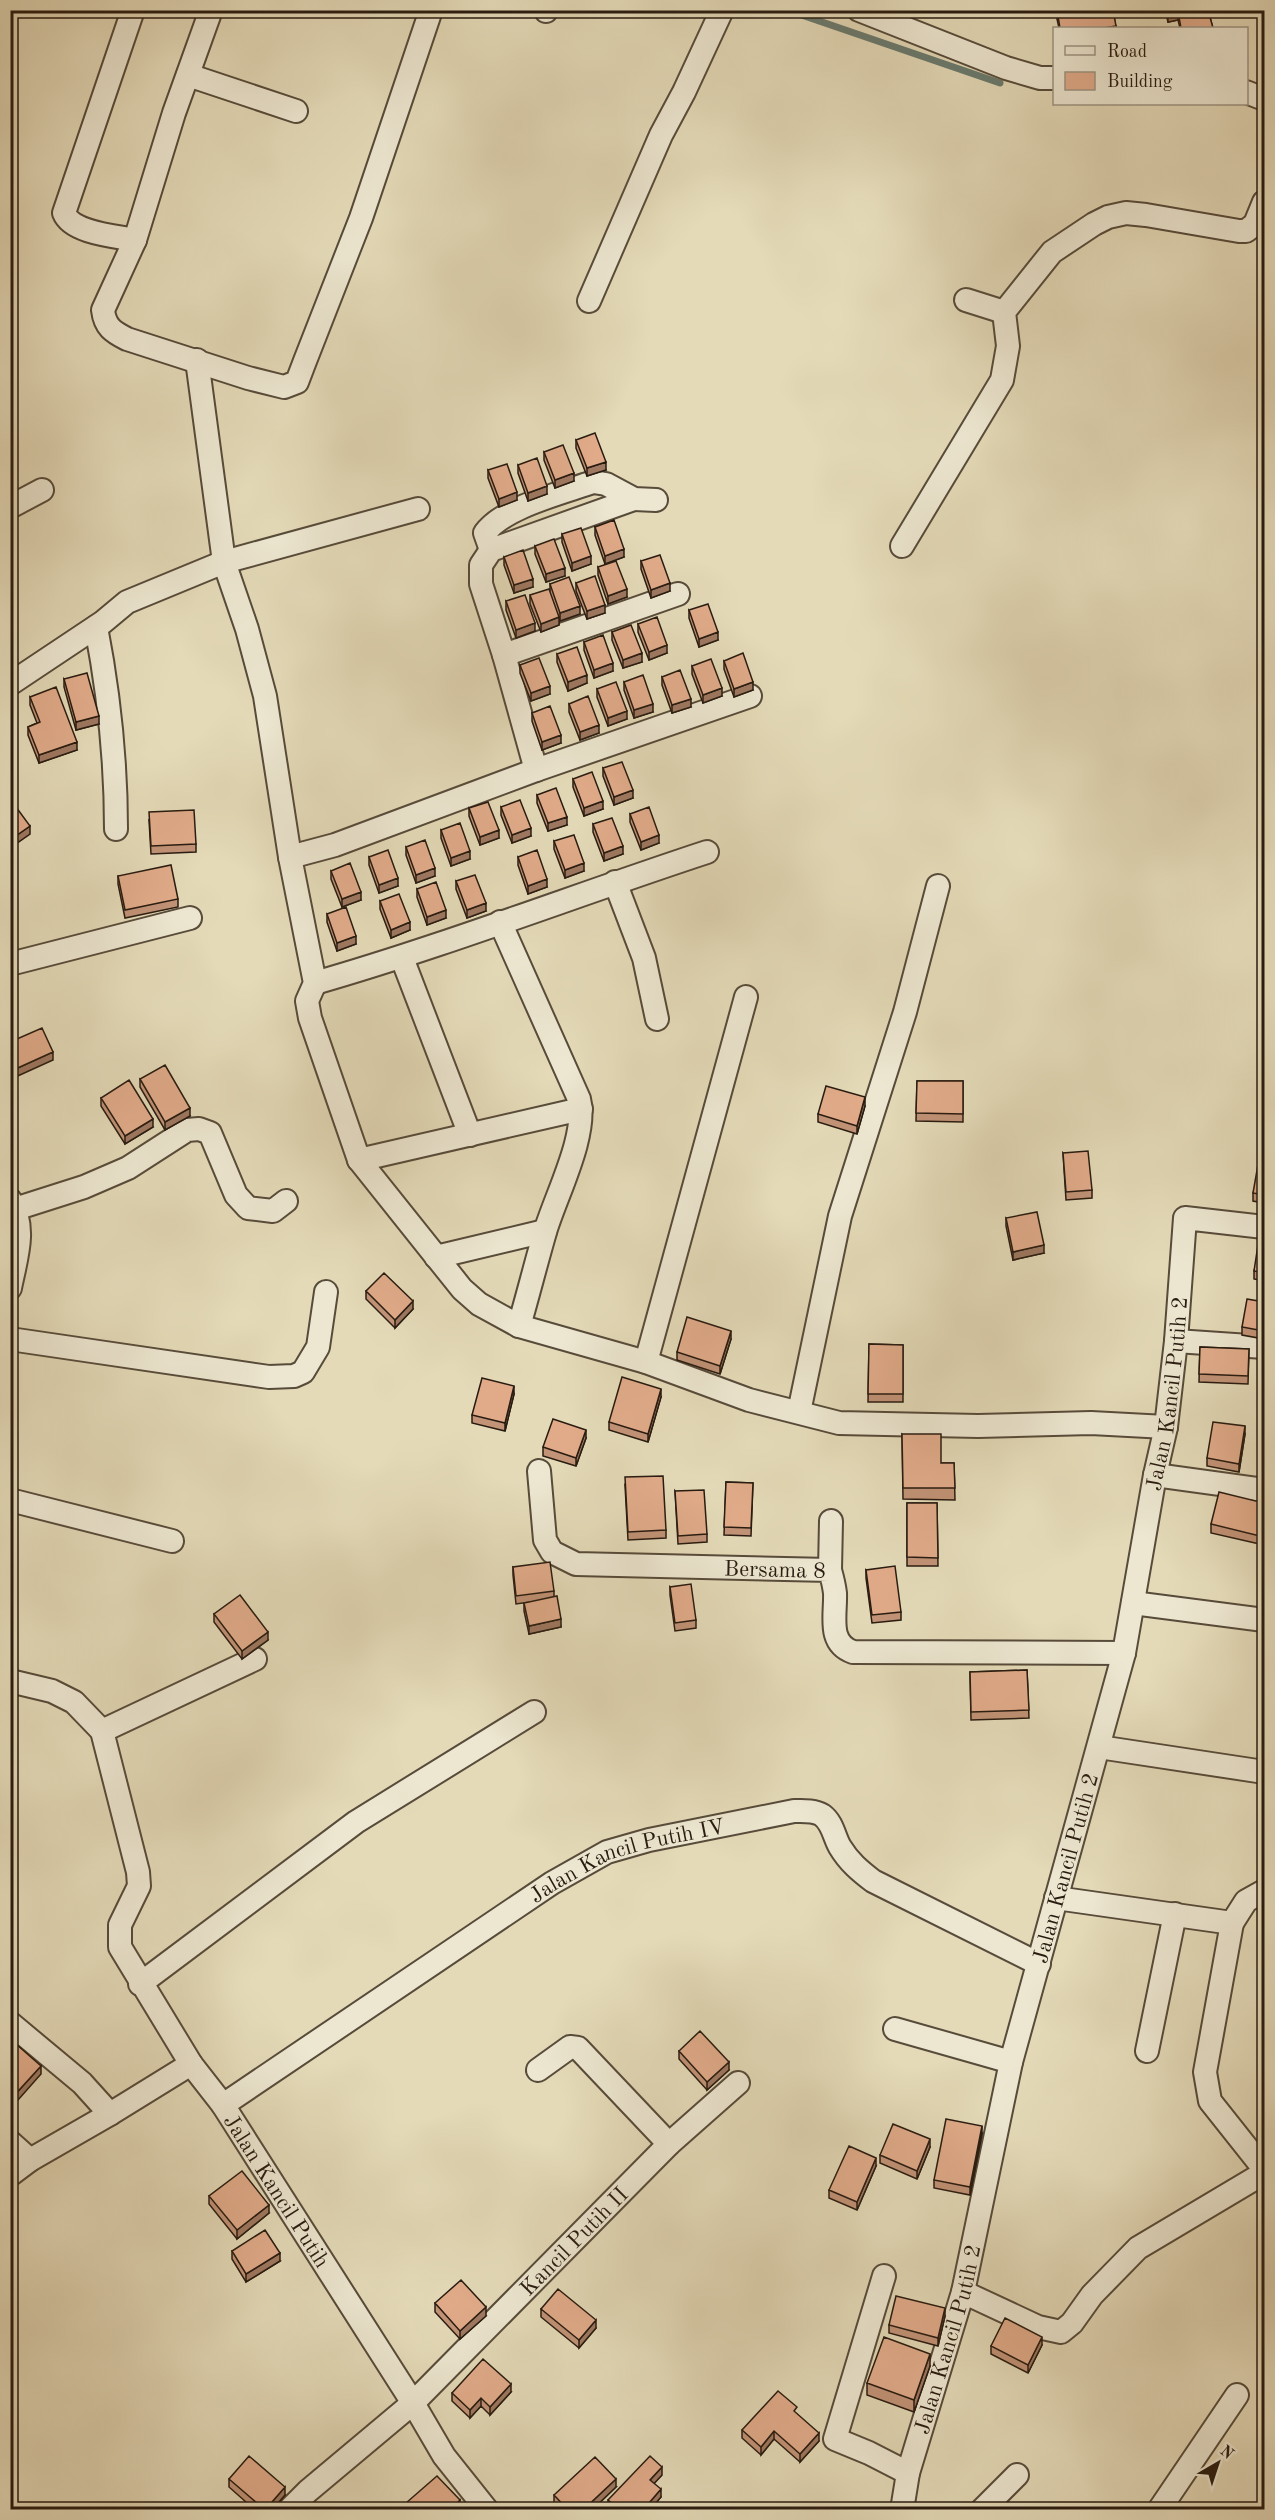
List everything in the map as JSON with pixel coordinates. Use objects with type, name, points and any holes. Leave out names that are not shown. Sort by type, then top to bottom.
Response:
[{"type":"street","points":[[133,10],[64,213],[66,220],[73,226],[135,240]]},
{"type":"street","points":[[211,10],[135,240],[103,310],[105,322],[112,332],[127,339],[248,378],[284,387],[297,382],[361,218],[431,10]]},
{"type":"street","points":[[589,301],[661,135],[722,10]]},
{"type":"street","points":[[859,10],[1006,68],[1040,78],[1053,78]]},
{"type":"street","points":[[188,75],[296,111]]},
{"type":"street","points":[[1248,93],[1264,99]]},
{"type":"street","points":[[902,546],[1002,381],[1008,346],[1004,312],[1052,252],[1107,217],[1126,213],[1225,230],[1246,231],[1255,224],[1264,202]]},
{"type":"street","points":[[966,300],[1004,312]]},
{"type":"street","points":[[197,360],[224,562],[247,629],[265,696],[290,856],[315,983],[307,1001],[310,1017],[359,1160],[462,1289],[479,1304],[519,1326],[646,1362],[749,1400],[839,1423],[978,1426],[1091,1423],[1166,1427]]},
{"type":"street","points":[[536,770],[504,655],[480,584],[481,565],[491,550],[485,533],[504,514],[593,482],[606,484],[645,499]]},
{"type":"street","points":[[10,507],[42,490]]},
{"type":"street","points":[[10,684],[96,627],[127,602],[224,562],[418,509]]},
{"type":"street","points":[[504,655],[678,594]]},
{"type":"street","points":[[96,627],[104,666],[116,775],[116,829]]},
{"type":"street","points":[[290,856],[335,844],[536,770],[750,696]]},
{"type":"street","points":[[315,983],[402,958],[615,882],[707,852]]},
{"type":"street","points":[[615,882],[644,958],[657,1018]]},
{"type":"street","points":[[799,1413],[840,1216],[905,1012],[938,886]]},
{"type":"street","points":[[10,964],[190,918]]},
{"type":"street","points":[[500,922],[579,1099],[581,1109],[576,1141],[545,1231],[519,1326]]},
{"type":"street","points":[[402,958],[470,1135]]},
{"type":"street","points":[[646,1362],[746,998]]},
{"type":"street","points":[[359,1160],[581,1109]]},
{"type":"street","points":[[10,1288],[20,1240],[13,1204],[84,1186],[128,1168],[187,1130],[210,1133],[236,1195],[248,1208],[273,1211],[286,1201]]},
{"type":"street","name":"Jalan Kancil Putih 2","points":[[902,2510],[908,2473],[963,2292],[1011,2062],[1125,1653],[1155,1475],[1166,1427],[1176,1341],[1185,1218],[1264,1227]]},
{"type":"street","points":[[436,1257],[545,1231]]},
{"type":"street","points":[[10,1339],[269,1377],[294,1376],[303,1372],[318,1347],[326,1292]]},
{"type":"street","points":[[1176,1341],[1264,1347]]},
{"type":"street","name":"Bersama 8","points":[[539,1471],[545,1540],[552,1552],[576,1564],[831,1570],[835,1593],[833,1629],[838,1641],[845,1649],[853,1652],[1125,1653]]},
{"type":"street","points":[[1155,1475],[1264,1490]]},
{"type":"street","points":[[10,1500],[172,1541]]},
{"type":"street","points":[[831,1521],[831,1570]]},
{"type":"street","points":[[1133,1604],[1264,1620]]},
{"type":"street","points":[[10,1681],[52,1691],[74,1702],[102,1731],[255,1659]]},
{"type":"street","points":[[141,1984],[356,1822],[534,1712]]},
{"type":"street","name":"Jalan Kancil Putih","points":[[102,1731],[138,1872],[139,1886],[120,1925],[120,1947],[191,2064],[223,2105],[444,2456],[487,2510]]},
{"type":"street","points":[[1099,1747],[1264,1772]]},
{"type":"street","name":"Jalan Kancil Putih IV","points":[[223,2105],[552,1883],[607,1852],[649,1840],[794,1811],[821,1814],[833,1829],[839,1845],[852,1864],[873,1881],[1039,1964]]},
{"type":"street","points":[[963,2292],[1038,2327],[1061,2332],[1072,2323],[1092,2295],[1138,2248],[1264,2171],[1210,2101],[1205,2072],[1232,1923],[1246,1901],[1264,1891]]},
{"type":"street","points":[[1056,1898],[1232,1923]]},
{"type":"street","points":[[1147,2051],[1175,1914]]},
{"type":"street","points":[[10,2023],[82,2083],[110,2114]]},
{"type":"street","points":[[895,2029],[1011,2062]]},
{"type":"street","points":[[538,2070],[570,2047],[578,2048],[669,2144]]},
{"type":"street","points":[[10,2175],[30,2160],[191,2064]]},
{"type":"street","name":"Kancil Putih II","points":[[290,2510],[324,2477],[412,2403],[669,2144],[738,2083]]},
{"type":"street","points":[[10,2142],[30,2160]]},
{"type":"street","points":[[884,2276],[835,2439],[908,2473]]},
{"type":"street","points":[[1159,2510],[1237,2395]]},
{"type":"street","points":[[982,2510],[1017,2475]]},
{"type":"building","points":[[1057,10],[1113,10],[1116,26],[1110,27],[1060,27]]},
{"type":"building","points":[[1167,10],[1208,10],[1213,27],[1181,27],[1178,12],[1168,14]]},
{"type":"building","points":[[595,433],[606,462],[587,468],[576,440]]},
{"type":"building","points":[[563,445],[574,473],[555,480],[544,452]]},
{"type":"building","points":[[537,458],[547,486],[528,493],[518,465]]},
{"type":"building","points":[[507,464],[517,492],[499,499],[488,470]]},
{"type":"building","points":[[614,520],[624,549],[605,556],[595,527]]},
{"type":"building","points":[[581,528],[591,556],[572,563],[562,534]]},
{"type":"building","points":[[554,539],[565,568],[546,574],[535,546]]},
{"type":"building","points":[[523,550],[533,579],[514,585],[504,557]]},
{"type":"building","points":[[660,555],[670,583],[651,590],[641,561]]},
{"type":"building","points":[[616,561],[627,589],[608,596],[598,567]]},
{"type":"building","points":[[595,576],[605,605],[587,611],[576,583]]},
{"type":"building","points":[[569,577],[580,606],[560,613],[550,584]]},
{"type":"building","points":[[549,589],[559,617],[541,624],[530,595]]},
{"type":"building","points":[[525,595],[535,623],[516,630],[506,601]]},
{"type":"building","points":[[708,604],[718,632],[699,639],[689,610]]},
{"type":"building","points":[[657,617],[667,645],[649,652],[638,624]]},
{"type":"building","points":[[631,625],[642,653],[623,660],[612,632]]},
{"type":"building","points":[[603,635],[613,663],[594,670],[584,642]]},
{"type":"building","points":[[577,647],[587,675],[568,682],[557,654]]},
{"type":"building","points":[[743,653],[753,682],[734,689],[724,661]]},
{"type":"building","points":[[539,658],[550,686],[531,693],[520,665]]},
{"type":"building","points":[[711,659],[722,688],[703,695],[692,666]]},
{"type":"building","points":[[680,670],[691,699],[672,705],[662,677]]},
{"type":"building","points":[[87,673],[99,716],[76,722],[64,679]]},
{"type":"building","points":[[643,675],[653,704],[634,710],[624,682]]},
{"type":"building","points":[[616,682],[627,711],[608,718],[597,689]]},
{"type":"building","points":[[56,687],[77,742],[39,755],[28,727],[40,722],[30,697]]},
{"type":"building","points":[[588,696],[599,725],[580,732],[569,704]]},
{"type":"building","points":[[550,706],[561,735],[542,742],[532,713]]},
{"type":"building","points":[[622,762],[633,790],[614,797],[603,768]]},
{"type":"building","points":[[592,772],[603,801],[584,808],[573,779]]},
{"type":"building","points":[[556,788],[567,817],[548,823],[537,795]]},
{"type":"building","points":[[520,800],[531,828],[512,835],[501,807]]},
{"type":"building","points":[[488,802],[499,830],[480,837],[469,808]]},
{"type":"building","points":[[16,807],[30,826],[10,840],[10,811]]},
{"type":"building","points":[[649,807],[659,835],[641,842],[630,814]]},
{"type":"building","points":[[194,810],[196,844],[151,846],[149,812]]},
{"type":"building","points":[[612,818],[623,846],[604,853],[593,824]]},
{"type":"building","points":[[460,823],[470,851],[451,858],[441,830]]},
{"type":"building","points":[[574,835],[584,863],[565,870],[554,841]]},
{"type":"building","points":[[425,840],[435,868],[416,875],[406,847]]},
{"type":"building","points":[[388,850],[398,878],[379,885],[369,857]]},
{"type":"building","points":[[537,850],[547,879],[528,886],[518,857]]},
{"type":"building","points":[[350,863],[361,892],[342,899],[331,871]]},
{"type":"building","points":[[171,865],[178,899],[125,910],[118,876]]},
{"type":"building","points":[[475,875],[486,903],[467,910],[456,881]]},
{"type":"building","points":[[436,882],[446,910],[427,917],[417,889]]},
{"type":"building","points":[[399,894],[410,922],[391,930],[380,901]]},
{"type":"building","points":[[346,907],[356,936],[337,943],[327,914]]},
{"type":"building","points":[[42,1028],[53,1052],[11,1071],[10,1042]]},
{"type":"building","points":[[165,1065],[190,1108],[165,1122],[140,1079]]},
{"type":"building","points":[[129,1080],[153,1119],[125,1136],[101,1098]]},
{"type":"building","points":[[917,1081],[963,1081],[963,1114],[916,1113]]},
{"type":"building","points":[[826,1086],[865,1097],[857,1126],[818,1114]]},
{"type":"building","points":[[1088,1151],[1092,1190],[1066,1192],[1063,1153]]},
{"type":"building","points":[[1259,1159],[1264,1160],[1264,1195],[1253,1193]]},
{"type":"building","points":[[1037,1212],[1044,1245],[1013,1252],[1006,1218]]},
{"type":"building","points":[[1260,1232],[1264,1233],[1264,1273],[1254,1271]]},
{"type":"building","points":[[384,1273],[413,1301],[395,1320],[366,1291]]},
{"type":"building","points":[[1247,1299],[1264,1302],[1264,1331],[1242,1327]]},
{"type":"building","points":[[687,1317],[731,1331],[720,1366],[677,1352]]},
{"type":"building","points":[[869,1344],[903,1345],[903,1394],[868,1394]]},
{"type":"building","points":[[1200,1347],[1249,1349],[1248,1376],[1199,1374]]},
{"type":"building","points":[[622,1377],[661,1389],[648,1434],[609,1422]]},
{"type":"building","points":[[482,1378],[514,1386],[505,1423],[472,1415]]},
{"type":"building","points":[[553,1419],[586,1430],[576,1458],[543,1447]]},
{"type":"building","points":[[1213,1422],[1245,1426],[1239,1464],[1207,1458]]},
{"type":"building","points":[[902,1434],[941,1434],[941,1463],[954,1463],[955,1488],[903,1488]]},
{"type":"building","points":[[663,1476],[666,1530],[628,1532],[625,1477]]},
{"type":"building","points":[[726,1482],[753,1483],[751,1528],[724,1527]]},
{"type":"building","points":[[704,1490],[707,1534],[678,1536],[675,1491]]},
{"type":"building","points":[[1219,1492],[1264,1503],[1264,1537],[1211,1524]]},
{"type":"building","points":[[907,1503],[937,1503],[938,1558],[907,1557]]},
{"type":"building","points":[[550,1562],[554,1591],[516,1596],[513,1567]]},
{"type":"building","points":[[895,1566],[901,1612],[872,1615],[866,1570]]},
{"type":"building","points":[[691,1584],[696,1620],[675,1623],[670,1587]]},
{"type":"building","points":[[240,1595],[268,1632],[242,1651],[214,1614]]},
{"type":"building","points":[[557,1596],[561,1619],[529,1626],[524,1603]]},
{"type":"building","points":[[1027,1670],[1029,1710],[971,1712],[970,1672]]},
{"type":"building","points":[[700,2031],[729,2062],[707,2082],[679,2051]]},
{"type":"building","points":[[16,2044],[41,2066],[10,2100],[10,2050]]},
{"type":"building","points":[[946,2119],[982,2126],[970,2187],[934,2180]]},
{"type":"building","points":[[893,2124],[930,2139],[917,2171],[880,2155]]},
{"type":"building","points":[[849,2146],[876,2158],[857,2202],[829,2190]]},
{"type":"building","points":[[242,2171],[269,2205],[237,2230],[209,2196]]},
{"type":"building","points":[[265,2230],[280,2253],[246,2274],[232,2251]]},
{"type":"building","points":[[461,2280],[486,2307],[460,2331],[435,2303]]},
{"type":"building","points":[[558,2289],[596,2320],[579,2340],[541,2309]]},
{"type":"building","points":[[896,2296],[945,2308],[938,2338],[889,2325]]},
{"type":"building","points":[[1005,2318],[1042,2337],[1028,2365],[991,2346]]},
{"type":"building","points":[[884,2337],[930,2354],[914,2400],[867,2383]]},
{"type":"building","points":[[483,2359],[511,2384],[490,2407],[481,2398],[470,2410],[452,2393]]},
{"type":"building","points":[[778,2391],[797,2407],[794,2411],[819,2433],[800,2454],[774,2431],[761,2447],[742,2430]]},
{"type":"building","points":[[249,2456],[285,2487],[265,2510],[229,2479]]},
{"type":"building","points":[[650,2456],[662,2467],[650,2480],[661,2489],[643,2510],[610,2510],[614,2505],[608,2500]]},
{"type":"building","points":[[595,2457],[616,2479],[583,2510],[568,2510],[554,2495]]},
{"type":"building","points":[[437,2476],[460,2500],[450,2510],[412,2510],[406,2503]]},
{"type":"waterway","points":[[787,10],[1000,83]]}]
